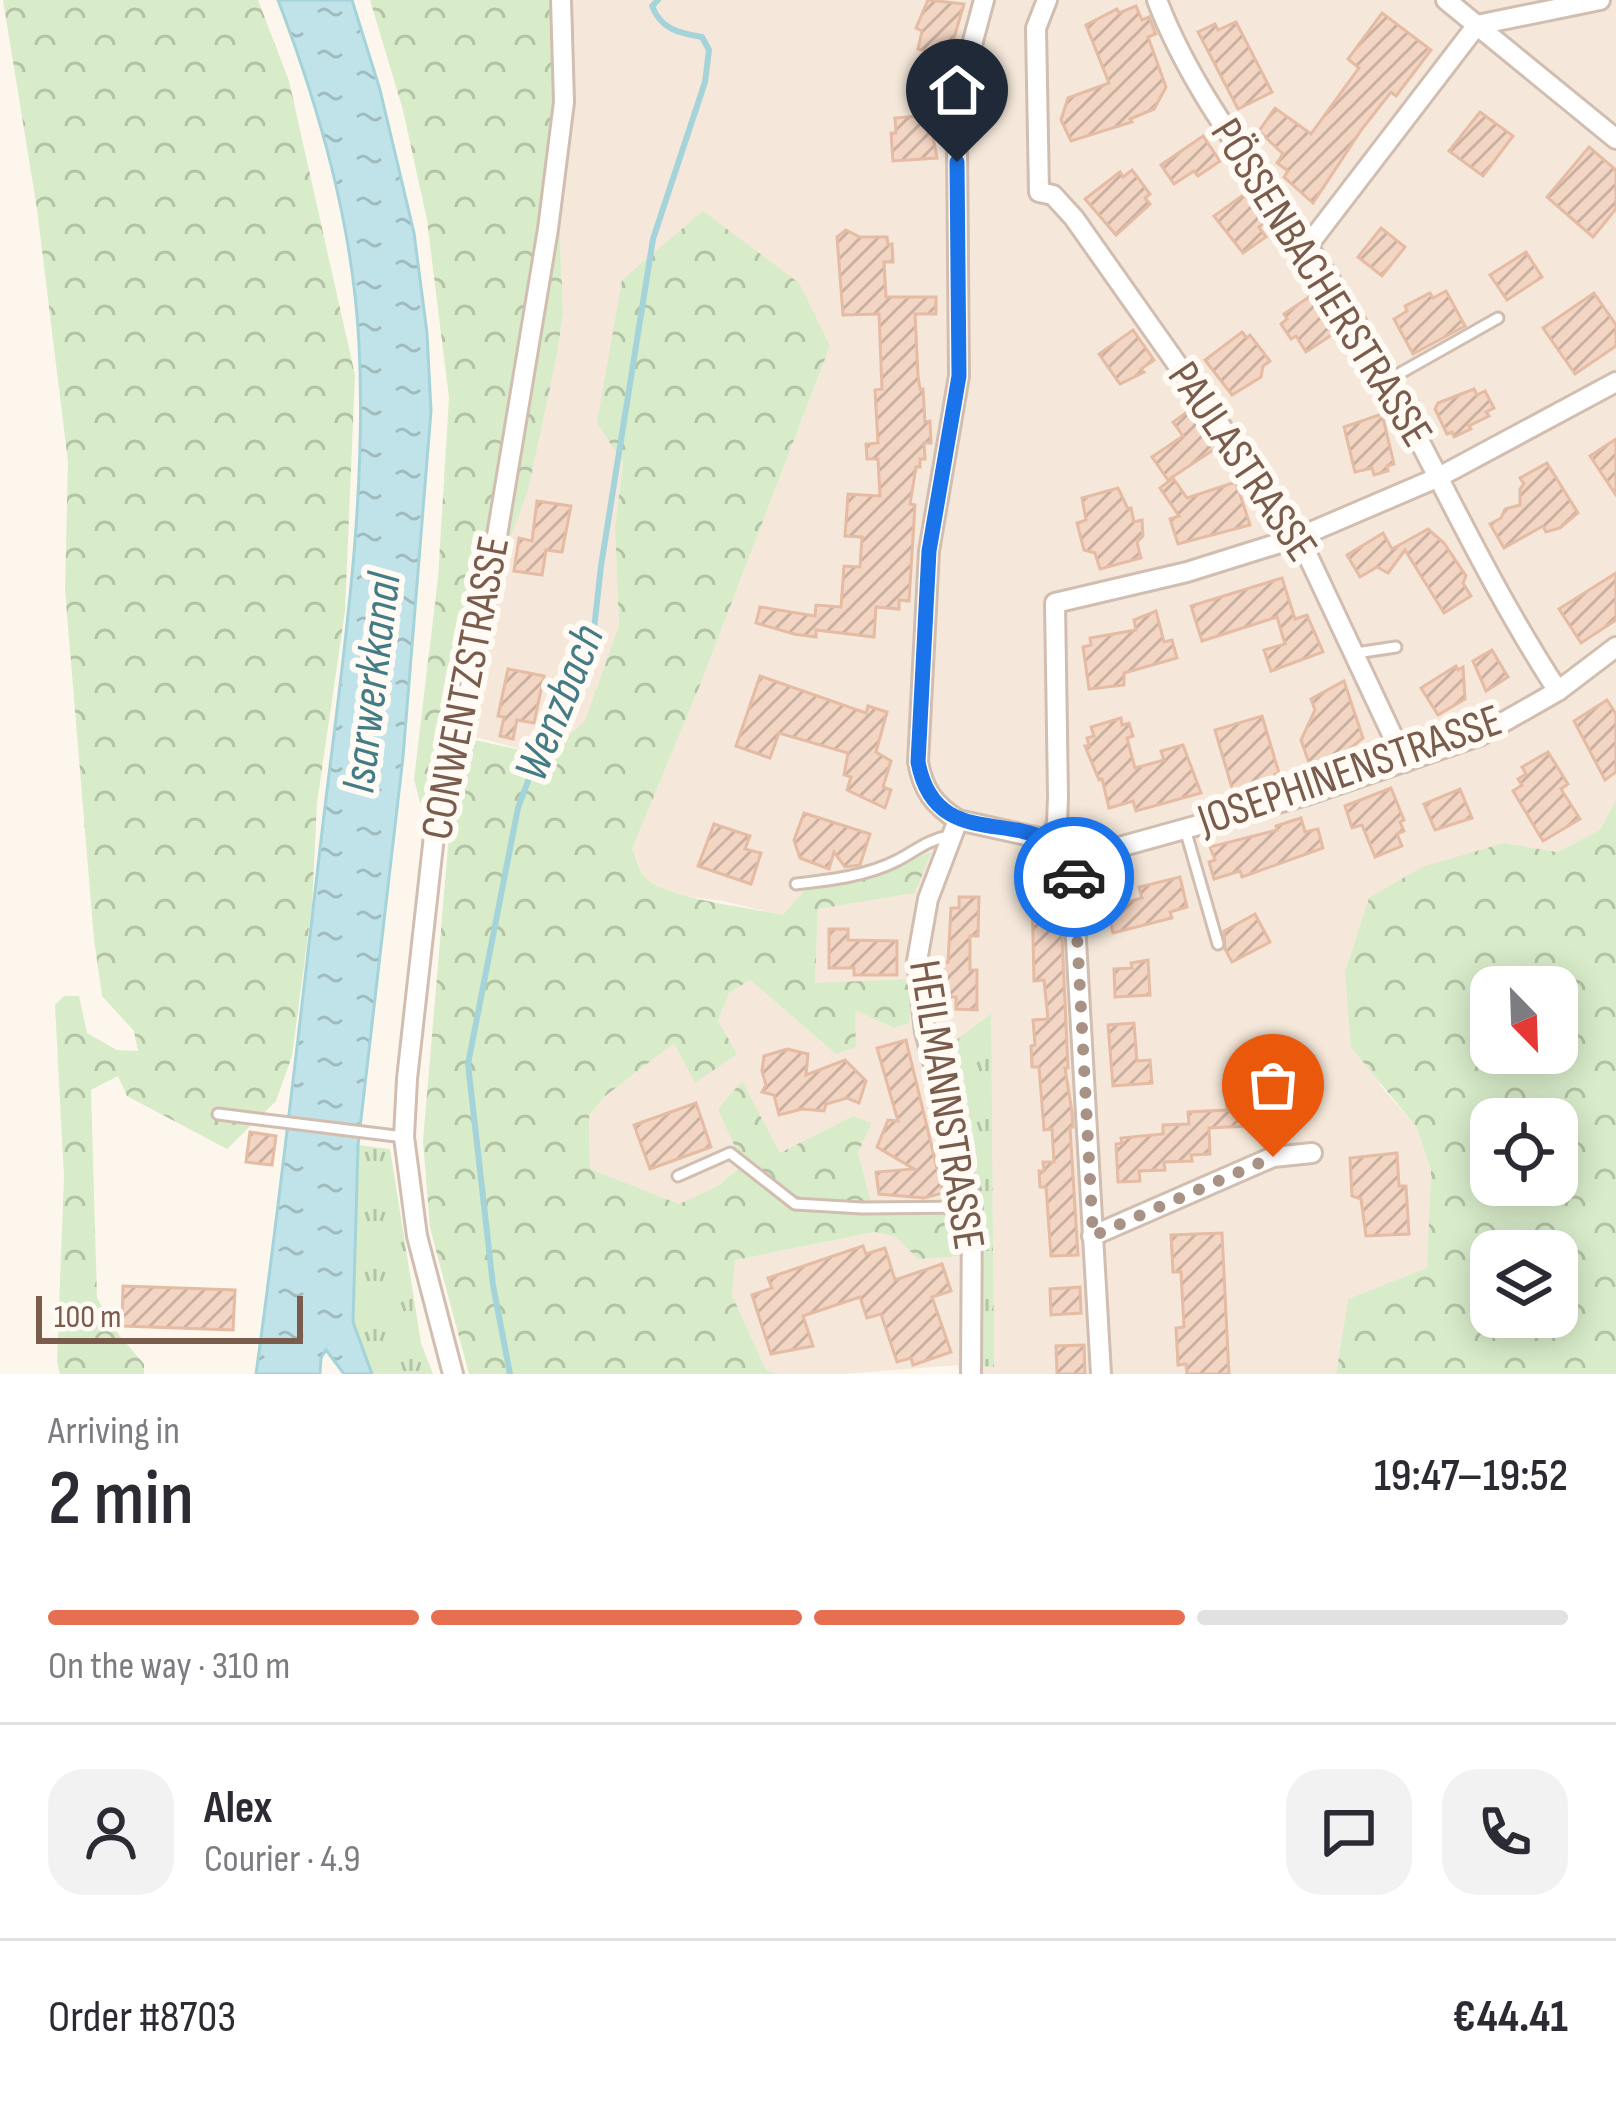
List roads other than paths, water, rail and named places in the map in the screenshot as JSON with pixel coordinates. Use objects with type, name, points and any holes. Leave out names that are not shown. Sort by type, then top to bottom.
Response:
[{"type":"street","name":"CONWENTZSTRASSE","points":[[453,1374],[417,1236],[404,1137],[407,1079],[440,782],[474,674],[548,229],[563,102],[561,0]]},
{"type":"street","points":[[984,0],[958,126],[959,376],[929,551],[917,739],[921,778],[929,796],[956,828],[1021,830],[1049,840],[1069,861],[1076,896],[1101,1374]]},
{"type":"street","name":"PAULASTRASSE","points":[[1047,0],[1036,28],[1039,192],[1053,195],[1074,218],[1299,537],[1405,762]]},
{"type":"street","name":"PÖSSENBACHERSTRASSE","points":[[1157,0],[1191,77],[1346,307],[1495,591],[1558,691]]},
{"type":"street","points":[[1446,0],[1616,139]]},
{"type":"street","points":[[1306,248],[1477,25],[1600,0]]},
{"type":"street","points":[[1049,840],[1057,824],[1058,797],[1055,603],[1187,572],[1299,537],[1439,477],[1616,382]]},
{"type":"street","name":"JOSEPHINENSTRASSE","points":[[1069,861],[1307,795],[1479,736],[1558,691],[1616,647]]},
{"type":"street","name":"HEILMANNSTRASSE","points":[[956,828],[928,899],[917,961],[925,1032],[972,1207],[971,1374]]},
{"type":"street","points":[[1093,1236],[1273,1157],[1312,1153]]},
{"type":"lane","points":[[1388,380],[1498,318]]},
{"type":"lane","points":[[1356,652],[1396,647]]},
{"type":"lane","points":[[796,884],[871,870],[956,828]]},
{"type":"lane","points":[[1185,828],[1219,944]]},
{"type":"lane","points":[[218,1114],[404,1137]]},
{"type":"lane","points":[[678,1176],[730,1153],[795,1204],[972,1207]]},
{"type":"water","name":"Isarwerkkanal","points":[[278,0],[352,0],[380,90],[414,233],[427,333],[431,411],[403,757],[358,1145],[353,1322],[372,1374],[344,1374],[326,1350],[320,1374],[256,1374],[346,639],[361,403],[356,300],[342,212],[321,126]]},
{"type":"waterway","name":"Wenzbach","points":[[510,1374],[493,1285],[468,1064],[518,808],[568,674],[593,638],[653,239],[705,82],[709,50],[702,37],[665,25],[652,6],[658,0]]}]
